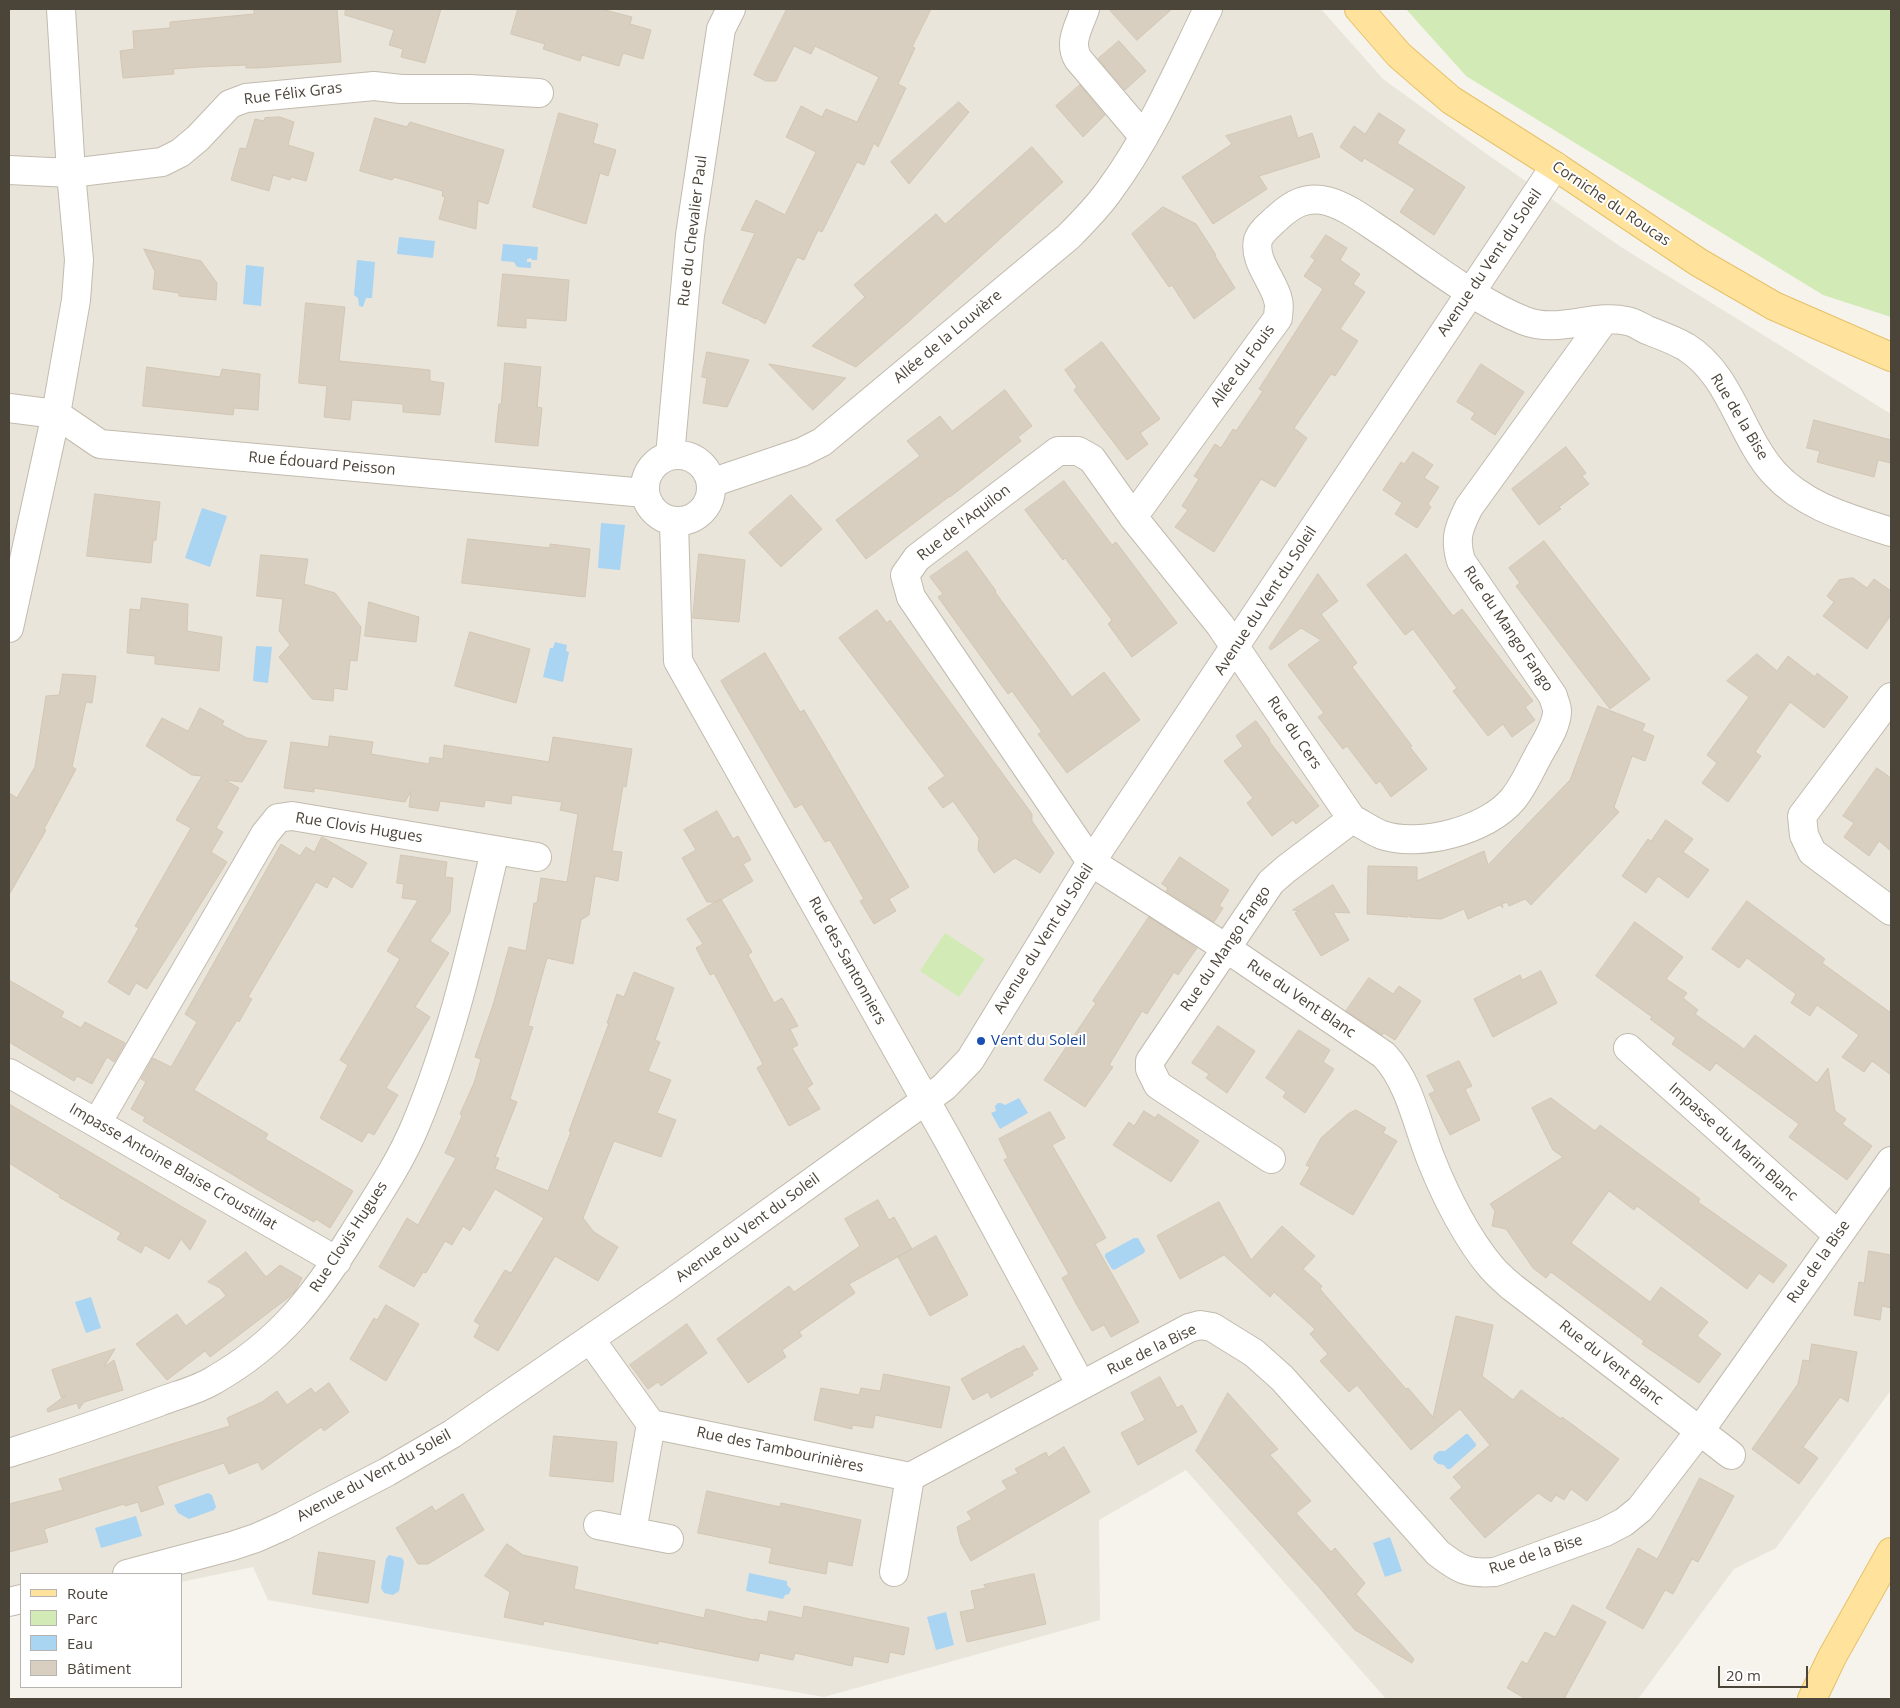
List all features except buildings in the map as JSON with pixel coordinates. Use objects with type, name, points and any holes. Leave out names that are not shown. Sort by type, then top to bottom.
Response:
[{"type":"main road","name":"Corniche du Roucas","points":[[1359,9],[1399,54],[1451,100],[1555,166],[1698,262],[1774,306],[1891,357]]},
{"type":"main road","points":[[1812,1699],[1832,1657],[1891,1552]]},
{"type":"street","points":[[9,628],[56,414],[76,300],[79,260],[60,9]]},
{"type":"street","name":"Rue du Chevalier Paul","points":[[670,456],[690,235],[721,29],[731,9]]},
{"type":"street","points":[[1085,9],[1073,41],[1073,51],[1078,60],[1144,136]]},
{"type":"street","name":"Allée de la Louvière","points":[[711,483],[802,452],[822,442],[1068,237],[1089,216],[1109,191],[1144,136],[1208,9]]},
{"type":"street","name":"Rue Félix Gras","points":[[9,170],[71,172],[162,162],[180,153],[198,138],[230,104],[246,98],[374,86],[539,93]]},
{"type":"street","name":"Avenue du Vent du Soleil","points":[[131,1573],[232,1546],[292,1521],[387,1472],[452,1434],[663,1289],[944,1087],[970,1060],[1092,862],[1470,291],[1555,166]]},
{"type":"street","name":"Allée du Fouis","points":[[1133,517],[1278,318],[1279,301],[1259,256],[1258,241],[1262,232],[1294,203],[1312,200],[1327,201],[1350,211],[1470,291]]},
{"type":"street","name":"Rue de la Bise","points":[[1470,291],[1506,312],[1538,325],[1551,326],[1604,320],[1628,321],[1686,347],[1705,362],[1716,376],[1762,456],[1774,472],[1792,490],[1810,502],[1835,514],[1891,532]]},
{"type":"street","name":"Rue du Mango Fango","points":[[1271,1159],[1158,1084],[1150,1070],[1150,1061],[1271,882],[1352,819],[1383,835],[1409,840],[1437,838],[1470,828],[1496,813],[1512,800],[1526,780],[1554,725],[1557,711],[1553,696],[1461,561],[1457,547],[1459,527],[1469,507],[1604,320]]},
{"type":"street","name":"Rue Édouard Peisson","points":[[9,408],[56,414],[100,444],[645,493]]},
{"type":"street","name":"Rue de l'Aquilon","points":[[1092,862],[912,597],[905,575],[917,558],[1058,451],[1078,450],[1092,459],[1133,517],[1236,647]]},
{"type":"street","points":[[681,455],[701,464],[708,473],[711,483],[708,503],[702,512],[689,520],[674,522],[663,518],[654,512],[648,503],[645,493],[645,483],[653,466],[670,456],[681,455]]},
{"type":"street","name":"Rue des Santonniers","points":[[674,522],[678,661],[925,1100],[1081,1385]]},
{"type":"street","name":"Rue du Cers","points":[[1236,647],[1352,819]]},
{"type":"street","points":[[1891,697],[1802,816],[1804,835],[1812,852],[1891,911]]},
{"type":"street","name":"Rue Clovis Hugues","points":[[96,1123],[265,834],[278,818],[292,816],[537,857]]},
{"type":"street","name":"Rue Clovis Hugues","points":[[9,1453],[91,1428],[212,1382],[242,1363],[273,1339],[294,1318],[337,1261],[388,1177],[416,1124],[458,1007],[495,850]]},
{"type":"street","name":"Rue du Vent Blanc","points":[[1092,862],[1226,948],[1384,1055],[1395,1067],[1404,1084],[1432,1163],[1468,1234],[1492,1269],[1512,1287],[1731,1455]]},
{"type":"street","name":"Impasse du Marin Blanc","points":[[1628,1048],[1838,1235]]},
{"type":"street","name":"Impasse Antoine Blaise Croustillat","points":[[9,1073],[337,1261]]},
{"type":"street","name":"Rue de la Bise","points":[[1081,1385],[1189,1328],[1200,1325],[1212,1326],[1254,1353],[1282,1378],[1438,1553],[1461,1569],[1476,1574],[1495,1572],[1605,1532],[1624,1522],[1640,1509],[1699,1432],[1891,1160]]},
{"type":"street","points":[[590,1339],[651,1424],[632,1532]]},
{"type":"street","points":[[894,1572],[910,1477],[1081,1385]]},
{"type":"street","name":"Rue des Tambourinières","points":[[651,1424],[910,1477]]},
{"type":"street","points":[[598,1525],[669,1539]]},
{"type":"shaded area","points":[[9,9],[1321,9],[1383,79],[1488,155],[1621,247],[1891,414],[1891,1390],[1776,1548],[1734,1569],[1638,1699],[1386,1699],[1186,1470],[1099,1520],[1100,1620],[824,1697],[268,1600],[253,1567],[182,1582],[182,1573],[20,1573],[20,1615],[9,1617]]},
{"type":"green space","points":[[1406,9],[1891,9],[1891,317],[1823,295],[1466,76]]},
{"type":"green space","points":[[945,933],[985,959],[959,997],[920,971]]},
{"type":"water","points":[[399,237],[435,241],[433,258],[397,254]]},
{"type":"water","points":[[503,244],[538,247],[537,260],[527,259],[527,262],[531,262],[531,268],[517,267],[514,262],[501,261]]},
{"type":"water","points":[[357,260],[375,262],[372,298],[366,298],[363,307],[359,306],[358,298],[354,295]]},
{"type":"water","points":[[246,265],[264,267],[261,306],[243,304]]},
{"type":"water","points":[[202,508],[227,516],[210,567],[185,558]]},
{"type":"water","points":[[601,523],[625,525],[620,570],[598,568]]},
{"type":"water","points":[[555,642],[567,645],[566,651],[569,652],[563,682],[543,677],[550,648],[553,648]]},
{"type":"water","points":[[256,646],[272,647],[268,683],[253,681]]},
{"type":"water","points":[[1019,1098],[1028,1113],[1000,1129],[991,1113],[996,1111],[995,1106],[998,1103],[1005,1105]]},
{"type":"water","points":[[1134,1238],[1138,1238],[1145,1250],[1144,1253],[1114,1270],[1112,1269],[1105,1254]]},
{"type":"water","points":[[91,1297],[101,1328],[86,1333],[75,1302]]},
{"type":"water","points":[[1468,1434],[1476,1446],[1450,1469],[1438,1464],[1433,1459],[1434,1455],[1439,1451],[1445,1451]]},
{"type":"water","points":[[208,1493],[212,1495],[216,1507],[214,1510],[189,1519],[178,1513],[174,1505]]},
{"type":"water","points":[[136,1516],[142,1536],[101,1548],[95,1528]]},
{"type":"water","points":[[1390,1537],[1402,1571],[1385,1577],[1373,1543]]},
{"type":"water","points":[[389,1555],[402,1558],[404,1562],[399,1591],[393,1595],[384,1593],[381,1588],[386,1559]]},
{"type":"water","points":[[749,1573],[787,1581],[787,1585],[791,1589],[789,1594],[785,1595],[783,1599],[746,1591]]},
{"type":"water","points":[[946,1612],[954,1645],[936,1650],[927,1617]]},
{"type":"place","name":"Vent du Soleil","points":[[981,1041]]}]
